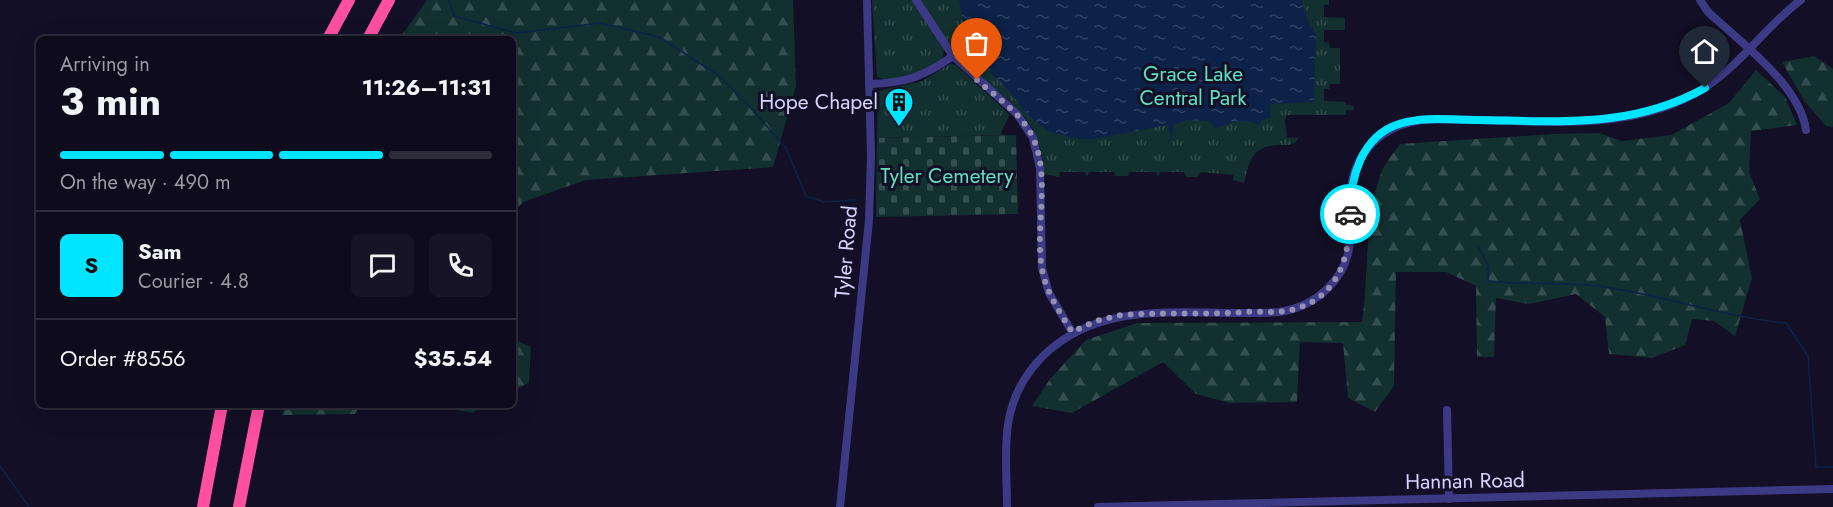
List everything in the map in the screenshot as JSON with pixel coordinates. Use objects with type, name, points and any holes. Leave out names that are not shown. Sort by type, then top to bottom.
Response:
[{"type":"highway","points":[[330,36],[350,0]]},
{"type":"highway","points":[[370,36],[389,0]]},
{"type":"highway","points":[[203,507],[221,408]]},
{"type":"highway","points":[[239,507],[258,408]]},
{"type":"street","name":"Tyler Road","points":[[840,507],[868,220],[867,0]]},
{"type":"street","points":[[916,0],[953,56],[1017,114],[1033,138],[1040,168],[1042,268],[1049,293],[1072,332]]},
{"type":"street","points":[[1700,0],[1708,12],[1790,90],[1800,108],[1806,130]]},
{"type":"street","points":[[1007,507],[1006,439],[1014,399],[1026,375],[1036,363],[1072,332],[1096,321],[1121,315],[1274,312],[1298,308],[1315,299],[1337,277],[1348,252],[1350,188],[1358,165],[1378,137],[1400,124],[1432,119],[1594,120],[1634,116],[1668,106],[1705,88],[1749,51],[1801,0]]},
{"type":"street","points":[[869,84],[895,83],[918,78],[953,56]]},
{"type":"street","points":[[1447,410],[1449,499]]},
{"type":"street","name":"Hannan Road","points":[[1098,507],[1317,504],[1449,499],[1483,503],[1833,489]]},
{"type":"green space","points":[[427,0],[793,0],[796,86],[773,167],[586,180],[523,202],[516,210],[516,36],[401,36]]},
{"type":"green space","points":[[872,0],[912,0],[944,49],[943,58],[903,79],[886,80],[877,77]]},
{"type":"green space","name":"Grace Lake Central Park","points":[[920,0],[1329,0],[1329,5],[1324,5],[1324,17],[1345,18],[1345,30],[1324,30],[1324,42],[1329,43],[1330,48],[1340,48],[1340,84],[1330,84],[1329,89],[1324,89],[1324,101],[1345,102],[1346,105],[1354,106],[1354,110],[1346,110],[1346,115],[1287,115],[1285,121],[1287,137],[1298,138],[1296,142],[1290,145],[1262,148],[1253,156],[1244,183],[1233,180],[1233,175],[1201,172],[1198,177],[1186,177],[1184,172],[1160,172],[1158,177],[1156,172],[1129,172],[1128,176],[1115,176],[1114,172],[1089,172],[1087,177],[1085,172],[1060,172],[1059,177],[1044,174],[1041,151],[1035,133],[1025,118],[1014,105],[957,54]]},
{"type":"green space","points":[[1814,56],[1833,69],[1833,127],[1826,126],[1804,101],[1782,62]]},
{"type":"green space","points":[[950,64],[956,65],[1009,114],[1001,135],[877,138],[878,91],[922,81]]},
{"type":"green space","points":[[1756,70],[1785,97],[1797,125],[1751,131],[1749,172],[1760,199],[1740,220],[1752,278],[1735,336],[1714,321],[1692,319],[1685,345],[1652,358],[1609,354],[1605,317],[1576,294],[1529,304],[1496,298],[1494,357],[1477,357],[1476,286],[1446,272],[1396,272],[1394,386],[1375,412],[1348,398],[1343,343],[1300,342],[1297,402],[1229,403],[1196,394],[1163,362],[1072,413],[1032,406],[1050,379],[1086,340],[1137,323],[1362,322],[1371,211],[1383,168],[1400,144],[1554,134],[1599,133],[1622,141],[1671,135],[1729,103]]},
{"type":"green space","name":"Tyler Cemetery","points":[[1016,135],[1018,214],[876,217],[877,138]]},
{"type":"green space","points":[[516,340],[531,347],[529,383],[516,390]]},
{"type":"green space","points":[[284,408],[359,408],[355,414],[282,415]]},
{"type":"green space","points":[[447,408],[481,408],[472,413]]},
{"type":"water","name":"Grace Lake Central Park","points":[[959,0],[1302,0],[1307,19],[1316,35],[1314,102],[1271,104],[1270,118],[1261,120],[1261,125],[1238,122],[1217,129],[1208,121],[1187,120],[1174,125],[1172,140],[1167,125],[1094,139],[1077,139],[1047,131],[1029,116],[1004,85],[985,67],[965,32]]},
{"type":"waterway","points":[[449,0],[454,16],[516,33],[600,23],[659,37],[718,75],[748,105],[786,148],[806,196],[824,202],[856,200]]},
{"type":"waterway","points":[[1478,246],[1488,265],[1488,281],[1597,286],[1645,294],[1738,316],[1786,323],[1808,356],[1816,467],[1833,467]]},
{"type":"waterway","points":[[0,466],[29,507]]},
{"type":"way so far","points":[[977,80],[1017,114],[1029,130],[1037,148],[1041,180],[1040,256],[1044,279],[1049,293],[1072,332],[1096,321],[1121,315],[1274,312],[1302,306],[1325,291],[1342,269],[1350,243],[1350,214]]},
{"type":"place","name":"Hope Chapel","points":[[899,128]]},
{"type":"route","points":[[1350,214],[1351,184],[1360,160],[1378,137],[1400,124],[1432,119],[1614,119],[1655,111],[1705,88]]}]
